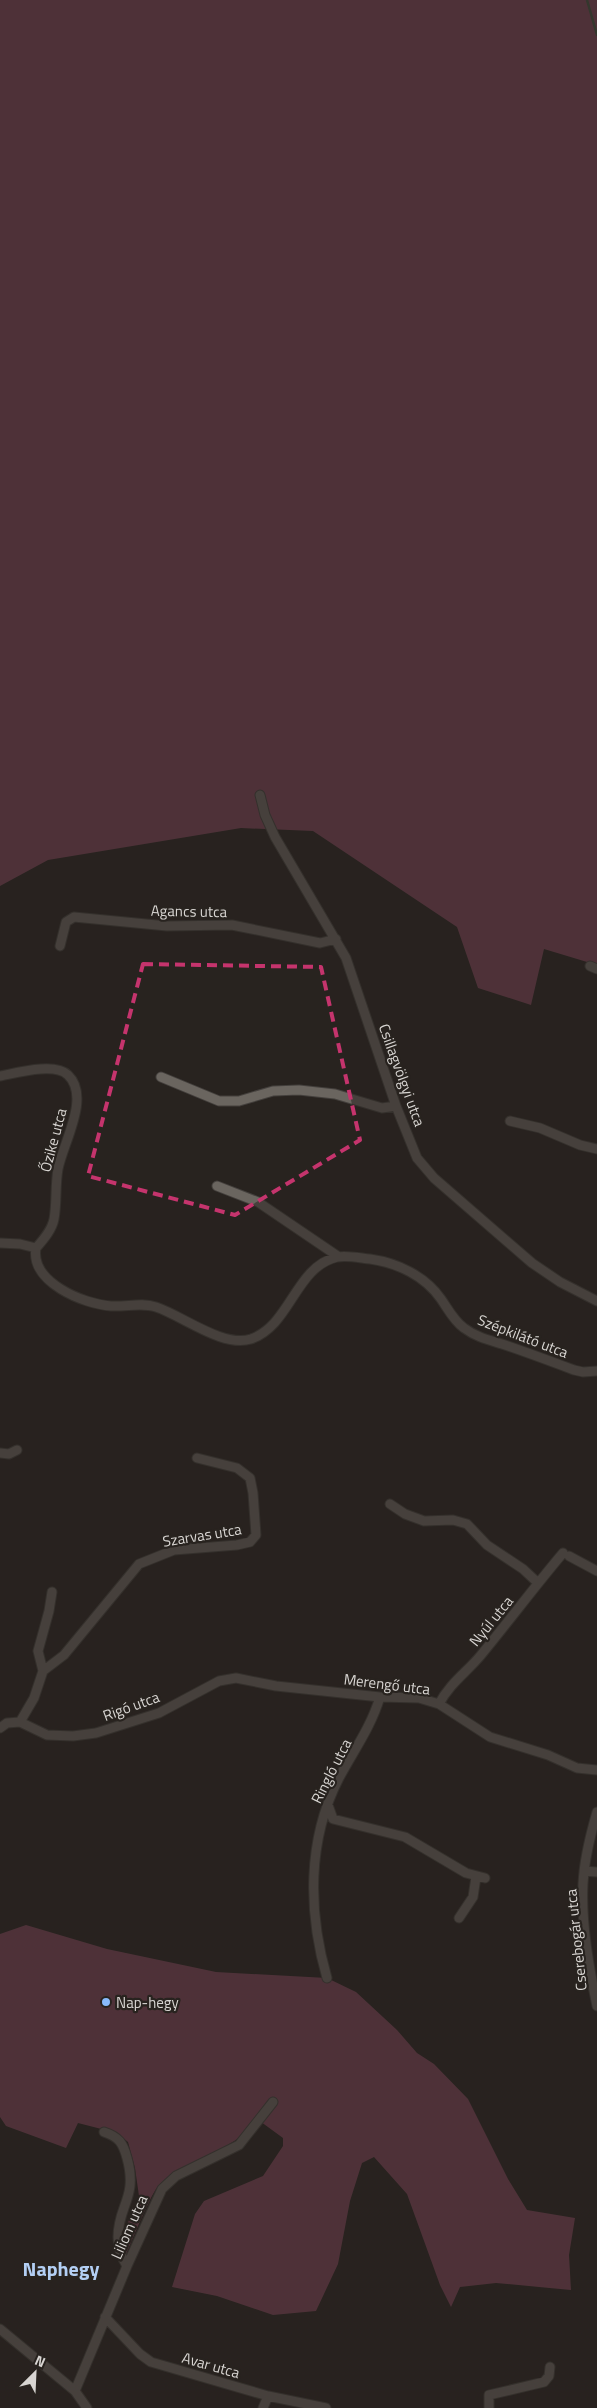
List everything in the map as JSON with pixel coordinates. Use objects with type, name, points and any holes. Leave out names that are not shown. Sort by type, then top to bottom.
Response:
[{"type":"street","name":"Csillagvölgyi utca","points":[[260,795],[265,815],[275,837],[336,939],[353,976],[379,1061],[418,1158],[434,1178],[528,1260],[560,1282],[597,1301]]},
{"type":"street","name":"Agancs utca","points":[[60,946],[66,922],[74,917],[167,926],[232,925],[320,943],[336,939]]},
{"type":"street","name":"Őzike utca","points":[[0,1076],[39,1069],[59,1070],[67,1074],[77,1090],[76,1108],[58,1170],[54,1221],[36,1248]]},
{"type":"street","points":[[161,1077],[219,1101],[238,1102],[273,1091],[299,1090],[335,1094],[382,1108],[396,1106]]},
{"type":"street","points":[[510,1121],[540,1128],[580,1145],[597,1149]]},
{"type":"street","points":[[217,1186],[258,1202],[340,1257]]},
{"type":"street","points":[[0,1243],[20,1244],[36,1248]]},
{"type":"street","name":"Szépkilátó utca","points":[[36,1248],[34,1258],[38,1270],[50,1282],[61,1289],[101,1304],[138,1304],[157,1308],[232,1341],[254,1338],[268,1328],[282,1314],[311,1272],[324,1262],[340,1257],[384,1261],[406,1270],[430,1286],[455,1320],[476,1335],[574,1370],[583,1372],[597,1371]]},
{"type":"street","points":[[0,1453],[9,1454],[17,1450]]},
{"type":"street","name":"Szarvas utca","points":[[43,1671],[64,1655],[139,1564],[174,1550],[237,1545],[250,1542],[256,1534],[250,1478],[237,1468],[197,1458]]},
{"type":"street","points":[[390,1504],[405,1514],[424,1521],[453,1520],[467,1524],[486,1545],[523,1569],[538,1582]]},
{"type":"street","name":"Nyúl utca","points":[[439,1704],[453,1682],[480,1656],[508,1623],[538,1582],[566,1554],[597,1571]]},
{"type":"street","points":[[0,1728],[7,1724],[20,1722],[34,1698],[43,1671],[38,1651],[52,1592]]},
{"type":"street","name":"Rigó utca","points":[[20,1722],[47,1735],[73,1736],[96,1733],[158,1713],[219,1681],[236,1678],[248,1681]]},
{"type":"street","name":"Merengő utca","points":[[248,1681],[276,1686],[380,1697],[419,1698],[439,1704],[490,1737],[548,1755],[577,1768],[597,1770]]},
{"type":"street","name":"Ringló utca","points":[[327,1978],[317,1941],[314,1868],[318,1835],[339,1778],[375,1714],[380,1697]]},
{"type":"street","points":[[328,1805],[334,1819],[405,1837],[476,1877],[486,1878]]},
{"type":"street","name":"Cserebogár utca","points":[[597,1812],[584,1872],[583,1898],[586,1934],[597,2006]]},
{"type":"street","points":[[584,1872],[597,1872]]},
{"type":"street","points":[[459,1918],[473,1897],[476,1877]]},
{"type":"street","name":"Liliom utca","points":[[75,2390],[127,2266],[162,2190],[176,2176],[239,2145],[273,2102]]},
{"type":"street","points":[[104,2132],[119,2139],[124,2146],[131,2171],[132,2184],[118,2236],[121,2254],[127,2266]]},
{"type":"street","name":"Avar utca","points":[[105,2317],[140,2354],[151,2362],[268,2396],[326,2408]]},
{"type":"street","points":[[0,2329],[75,2390],[87,2408]]},
{"type":"street","points":[[489,2408],[489,2395],[544,2382],[549,2376],[550,2368]]},
{"type":"street","points":[[263,2408],[268,2396]]},
{"type":"highlighted area","points":[[143,964],[321,967],[360,1140],[235,1215],[88,1176]]},
{"type":"shaded area","points":[[0,0],[597,0],[597,965],[544,949],[531,1005],[478,988],[457,927],[313,831],[241,828],[48,860],[0,886]]},
{"type":"shaded area","points":[[26,1925],[107,1949],[216,1972],[327,1978],[356,1992],[397,2030],[417,2053],[434,2064],[468,2099],[508,2179],[527,2210],[575,2218],[569,2255],[571,2290],[496,2283],[460,2287],[451,2307],[440,2285],[407,2194],[374,2157],[362,2163],[350,2201],[338,2264],[316,2311],[273,2315],[217,2296],[172,2287],[195,2214],[204,2201],[263,2176],[283,2146],[283,2138],[257,2119],[236,2140],[171,2175],[156,2190],[126,2254],[121,2239],[139,2196],[135,2168],[128,2142],[117,2133],[78,2123],[66,2148],[6,2126],[0,2117],[0,1934]]},
{"type":"waterway","points":[[587,0],[597,35]]},
{"type":"place","name":"Nap-hegy","points":[[106,2002]]},
{"type":"district","name":"Naphegy","points":[[61,2268]]}]
